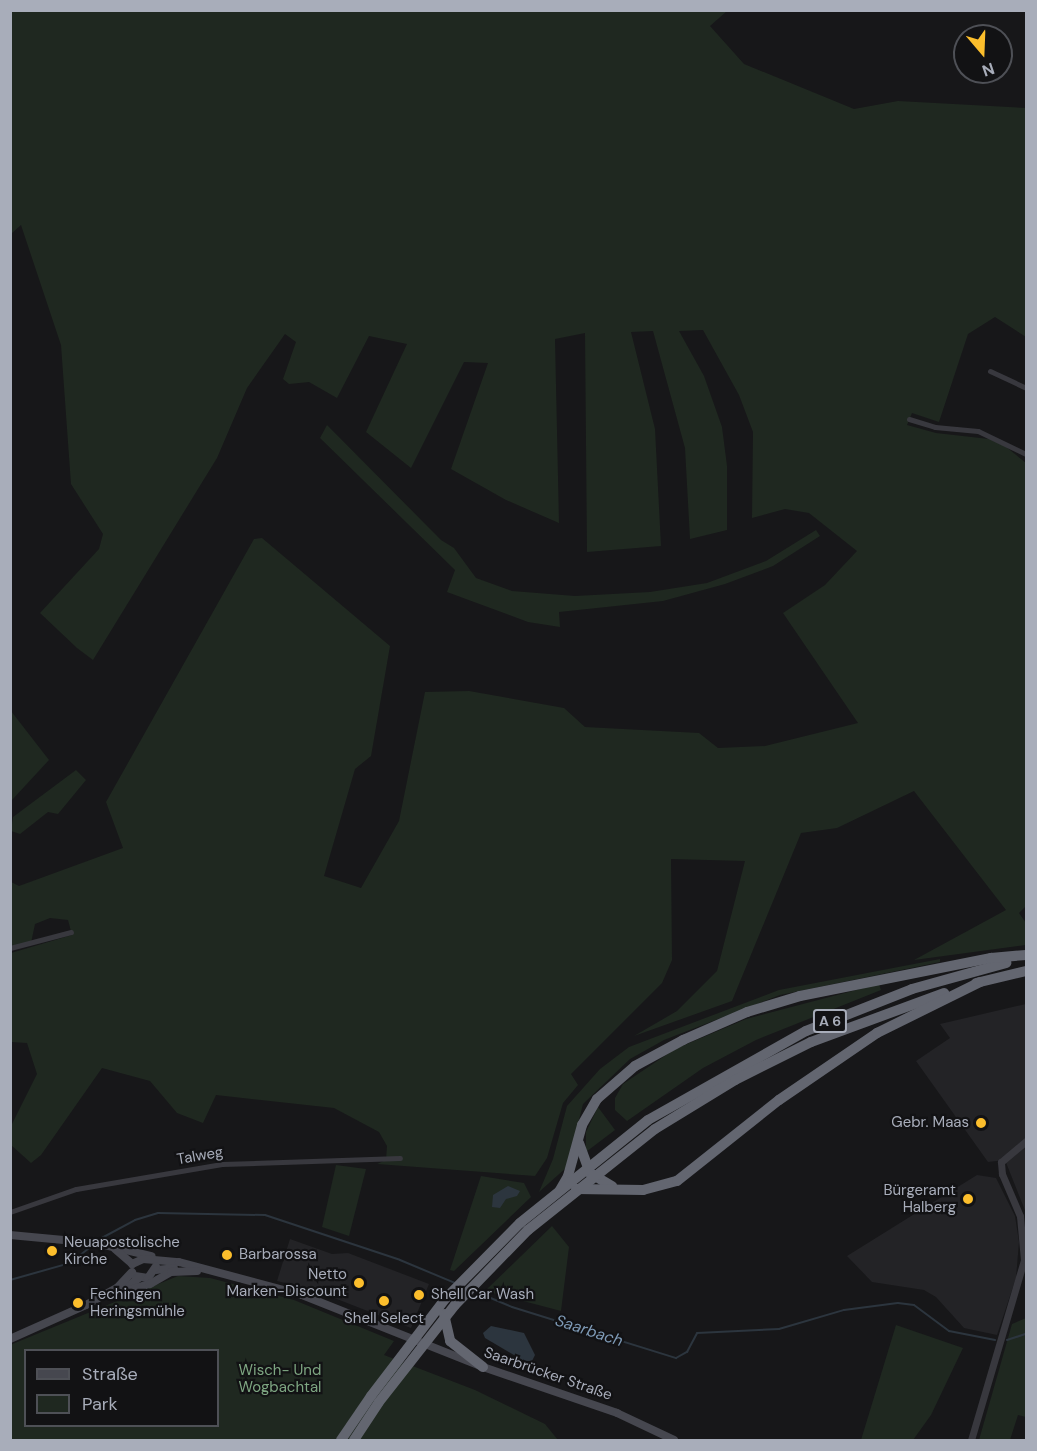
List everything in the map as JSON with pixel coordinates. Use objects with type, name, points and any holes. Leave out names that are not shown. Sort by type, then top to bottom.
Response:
[{"type":"highway","name":"A 6","points":[[340,1440],[455,1305],[528,1230],[652,1124],[806,1031],[912,989],[1026,956]]},
{"type":"highway","points":[[555,1200],[568,1176],[578,1136],[597,1099],[635,1066],[683,1040],[747,1012],[850,984],[1026,956]]},
{"type":"highway","name":"A 6","points":[[652,1124],[811,1042],[916,1000],[1026,971]]},
{"type":"highway","name":"A 6","points":[[417,1340],[451,1302],[555,1200],[578,1188],[624,1190],[662,1187],[688,1175],[779,1100],[877,1033],[980,982]]},
{"type":"highway","name":"A 6","points":[[578,1136],[583,1163],[590,1173],[602,1183],[624,1190]]},
{"type":"highway","points":[[441,1314],[450,1341],[483,1366]]},
{"type":"highway","name":"A 6","points":[[354,1440],[375,1399]]},
{"type":"main road","points":[[10,1235],[109,1245],[146,1254],[156,1261]]},
{"type":"main road","points":[[109,1245],[139,1278]]},
{"type":"main road","points":[[86,1305],[117,1288],[138,1259],[212,1271]]},
{"type":"main road","points":[[113,1295],[139,1278],[148,1278],[156,1270],[156,1261]]},
{"type":"main road","points":[[156,1270],[212,1271]]},
{"type":"main road","points":[[10,1339],[86,1305],[150,1284],[171,1272],[197,1271]]},
{"type":"main road","name":"Saarbrücker Straße","points":[[212,1271],[281,1289],[483,1366],[617,1413],[674,1440]]},
{"type":"street","points":[[990,371],[1026,388]]},
{"type":"street","points":[[909,419],[935,427],[978,431],[1026,454]]},
{"type":"street","points":[[10,948],[71,932]]},
{"type":"street","points":[[971,1440],[1024,1260],[1020,1216],[1001,1166],[1007,1155],[1026,1141]]},
{"type":"street","name":"Talweg","points":[[10,1212],[93,1185],[222,1164],[400,1158]]},
{"type":"shaded area","points":[[1026,1004],[1026,1213],[1005,1160],[988,1162],[916,1061],[950,1038],[940,1024]]},
{"type":"shaded area","name":"Bürgeramt Halberg","points":[[977,1175],[996,1178],[1015,1216],[1019,1242],[1016,1278],[997,1335],[964,1328],[936,1297],[924,1290],[872,1282],[847,1256]]},
{"type":"shaded area","points":[[508,1186],[520,1191],[517,1196],[506,1199],[500,1208],[492,1207],[493,1195]]},
{"type":"shaded area","points":[[290,1239],[332,1254],[348,1253],[429,1284],[411,1328],[319,1292],[277,1281]]},
{"type":"shaded area","points":[[491,1326],[524,1333],[535,1355],[532,1361],[524,1361],[485,1338],[483,1333]]},
{"type":"green space","points":[[11,11],[727,11],[710,26],[744,64],[854,109],[898,101],[1026,108],[1026,337],[995,317],[968,334],[939,422],[912,413],[907,425],[936,433],[989,439],[1005,446],[1026,463],[1026,906],[1019,913],[1026,923],[1026,945],[914,960],[1006,910],[914,791],[837,828],[801,833],[732,1001],[634,1036],[677,1011],[717,971],[745,861],[671,859],[672,960],[662,983],[571,1074],[578,1085],[563,1103],[547,1158],[535,1176],[377,1164],[386,1160],[387,1146],[379,1132],[334,1108],[216,1095],[203,1123],[177,1113],[150,1081],[102,1068],[41,1155],[31,1163],[11,1145],[11,1126],[37,1074],[27,1043],[11,1042],[11,953],[72,935],[68,920],[50,918],[35,924],[31,943],[11,948],[11,882],[19,886],[123,848],[106,802],[254,539],[262,538],[390,646],[371,756],[355,769],[324,876],[361,888],[399,821],[425,692],[469,691],[564,708],[585,727],[699,733],[718,748],[765,746],[858,723],[783,613],[825,585],[857,551],[809,513],[785,509],[752,518],[753,432],[739,395],[703,330],[679,331],[704,376],[722,427],[727,466],[727,530],[690,539],[685,448],[653,331],[631,332],[655,429],[661,546],[587,552],[585,333],[555,339],[559,523],[506,500],[451,469],[488,363],[464,362],[411,468],[366,432],[407,344],[369,336],[337,398],[309,382],[289,384],[283,379],[296,342],[285,334],[247,388],[217,458],[93,660],[77,648],[40,613],[99,549],[103,534],[71,484],[61,345],[21,225],[11,234]]},
{"type":"green space","points":[[327,425],[441,540],[454,548],[476,578],[512,591],[575,596],[650,592],[707,583],[766,561],[816,530],[820,536],[773,566],[725,584],[663,601],[559,612],[560,627],[528,622],[447,592],[455,570],[320,438]]},
{"type":"green space","points":[[11,711],[49,760],[12,800],[10,799]]},
{"type":"green space","points":[[76,770],[86,780],[58,814],[48,812],[20,834],[11,831],[13,817]]},
{"type":"green space","points":[[940,959],[940,962],[780,995],[664,1040],[630,1059],[583,1104],[567,1167],[539,1192],[553,1159],[567,1106],[600,1069],[629,1047],[779,990]]},
{"type":"green space","points":[[879,984],[881,990],[756,1040],[703,1068],[627,1121],[615,1110],[615,1098],[623,1084],[675,1049],[746,1019]]},
{"type":"green space","points":[[598,1107],[615,1130],[586,1152],[586,1132]]},
{"type":"green space","points":[[336,1165],[366,1169],[349,1236],[322,1227]]},
{"type":"green space","points":[[481,1176],[524,1183],[531,1197],[454,1271],[450,1270]]},
{"type":"green space","points":[[552,1226],[569,1247],[561,1311],[485,1291]]},
{"type":"green space","name":"Wisch- Und Wogbachtal","points":[[178,1276],[210,1278],[294,1300],[394,1341],[384,1355],[475,1390],[545,1424],[558,1440],[11,1440],[10,1345]]},
{"type":"green space","points":[[1026,1318],[1026,1417],[1018,1415],[1010,1440],[979,1440],[1012,1324]]},
{"type":"green space","points":[[896,1325],[963,1348],[931,1415],[913,1440],[861,1440]]},
{"type":"waterway","name":"Saarbach","points":[[98,1240],[135,1220],[158,1213],[265,1215],[400,1260],[455,1283]]},
{"type":"waterway","name":"Saarbach","points":[[10,1280],[70,1263],[92,1246]]},
{"type":"waterway","name":"Saarbach","points":[[474,1291],[512,1307],[676,1358],[687,1352],[697,1333],[779,1329],[844,1310],[898,1303],[914,1305],[949,1331],[995,1340]]},
{"type":"waterway","name":"Saarbach","points":[[1007,1340],[1026,1334]]},
{"type":"place","name":"Gebr. Maas","points":[[981,1123]]},
{"type":"place","name":"Bürgeramt Halberg","points":[[968,1199]]},
{"type":"place","name":"Neuapostolische Kirche","points":[[52,1251]]},
{"type":"place","name":"Barbarossa","points":[[227,1255]]},
{"type":"place","name":"Netto Marken-Discount","points":[[359,1283]]},
{"type":"place","name":"Shell Car Wash","points":[[419,1295]]},
{"type":"place","name":"Shell Select","points":[[384,1301]]},
{"type":"place","name":"Fechingen Heringsmühle","points":[[78,1303]]}]
